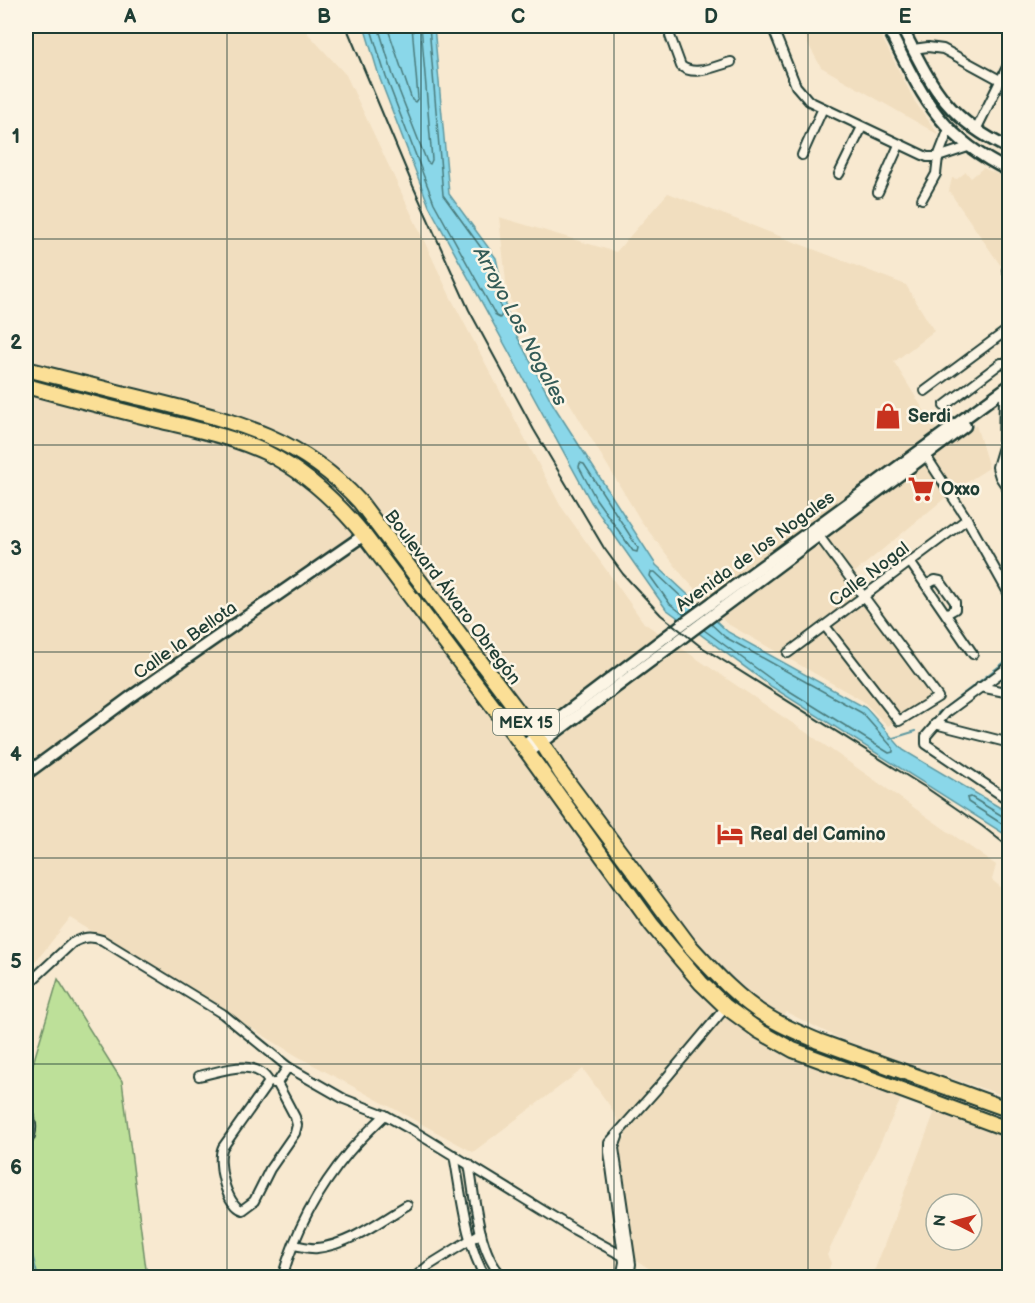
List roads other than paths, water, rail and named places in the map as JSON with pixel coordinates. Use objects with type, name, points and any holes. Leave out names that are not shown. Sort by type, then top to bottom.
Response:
[{"type":"highway","name":"Boulevard Álvaro Obregón","points":[[26,369],[237,423],[276,438],[313,460],[343,484],[360,502],[539,739],[561,773],[690,945],[711,969],[768,1017],[818,1041],[1010,1110]]},
{"type":"highway","name":"Boulevard Álvaro Obregón","points":[[26,386],[248,445],[268,453],[294,469],[316,486],[364,536],[525,749],[652,925],[701,983],[726,1007],[759,1031],[793,1050],[1010,1130]]},
{"type":"main road","points":[[887,26],[923,96],[949,129],[968,147],[1010,171]]},
{"type":"main road","points":[[901,26],[949,108],[976,130],[1010,149]]},
{"type":"main road","name":"Avenida de los Nogales","points":[[710,610],[819,536],[1010,385]]},
{"type":"main road","name":"Avenida de los Nogales","points":[[525,749],[924,453],[1007,396]]},
{"type":"main road","name":"Calle la Bellota","points":[[26,774],[132,696],[364,536]]},
{"type":"street","points":[[672,26],[670,36],[684,69],[694,72],[731,62]]},
{"type":"street","points":[[772,26],[796,86],[809,101],[927,157],[938,157],[968,147]]},
{"type":"street","points":[[913,50],[928,47],[943,49],[1000,80]]},
{"type":"street","points":[[976,130],[1010,61]]},
{"type":"street","points":[[802,155],[823,108]]},
{"type":"street","points":[[839,174],[862,127]]},
{"type":"street","points":[[922,200],[936,174],[938,157],[949,129]]},
{"type":"street","points":[[878,192],[899,145]]},
{"type":"street","points":[[925,392],[1010,328]]},
{"type":"street","points":[[944,406],[1001,363],[1010,368]]},
{"type":"street","points":[[1007,396],[1003,447],[998,466],[1010,492]]},
{"type":"street","points":[[924,453],[967,519],[1010,596]]},
{"type":"street","points":[[999,472],[1010,464]]},
{"type":"street","name":"Calle Nogal","points":[[788,653],[967,519]]},
{"type":"street","points":[[819,536],[938,697],[899,721],[825,626]]},
{"type":"street","points":[[910,562],[973,654]]},
{"type":"street","points":[[926,585],[935,580],[940,581],[955,602],[955,609],[946,614]]},
{"type":"street","points":[[1010,666],[935,724],[925,741],[926,744],[1010,801]]},
{"type":"street","points":[[980,687],[1010,693]]},
{"type":"street","points":[[935,724],[1010,743]]},
{"type":"street","points":[[26,986],[72,943],[92,937],[102,940],[223,1014],[288,1067],[344,1099],[385,1115],[469,1164],[574,1230],[623,1256]]},
{"type":"street","points":[[621,1278],[623,1256],[608,1146],[611,1139],[726,1007]]},
{"type":"street","points":[[199,1076],[251,1067],[264,1072],[273,1083],[295,1117],[297,1125],[295,1133],[270,1169],[254,1201],[242,1210],[236,1208],[230,1200],[219,1156],[223,1147],[273,1083],[288,1067]]},
{"type":"street","points":[[26,1101],[32,1126],[31,1137],[26,1143]]},
{"type":"street","points":[[282,1278],[288,1256],[324,1186],[350,1150],[385,1115]]},
{"type":"street","points":[[621,1130],[614,1148],[631,1264],[629,1278]]},
{"type":"street","points":[[454,1155],[471,1239],[480,1268],[486,1278]]},
{"type":"street","points":[[469,1164],[484,1247],[492,1264],[505,1278]]},
{"type":"street","points":[[294,1245],[315,1249],[332,1245],[369,1228],[407,1205]]},
{"type":"street","points":[[413,1277],[481,1233]]},
{"type":"water","name":"Arroyo Los Nogales","points":[[364,26],[434,26],[449,194],[496,258],[510,323],[554,406],[656,565],[728,632],[866,708],[903,750],[1009,813],[1009,837],[772,687],[666,609],[591,502],[429,206],[380,79]]},
{"type":"waterway","points":[[938,713],[1010,658]]},
{"type":"waterway","points":[[890,739],[916,731]]},
{"type":"waterway","points":[[26,1205],[31,1250],[38,1278]]},
{"type":"railway","points":[[346,26],[413,186],[469,310],[534,430],[604,548],[623,574],[661,615],[700,646],[928,789],[1010,848]]},
{"type":"place","name":"Serdi","points":[[888,416]]},
{"type":"place","name":"Oxxo","points":[[921,489]]},
{"type":"place","name":"Real del Camino","points":[[730,834]]}]
